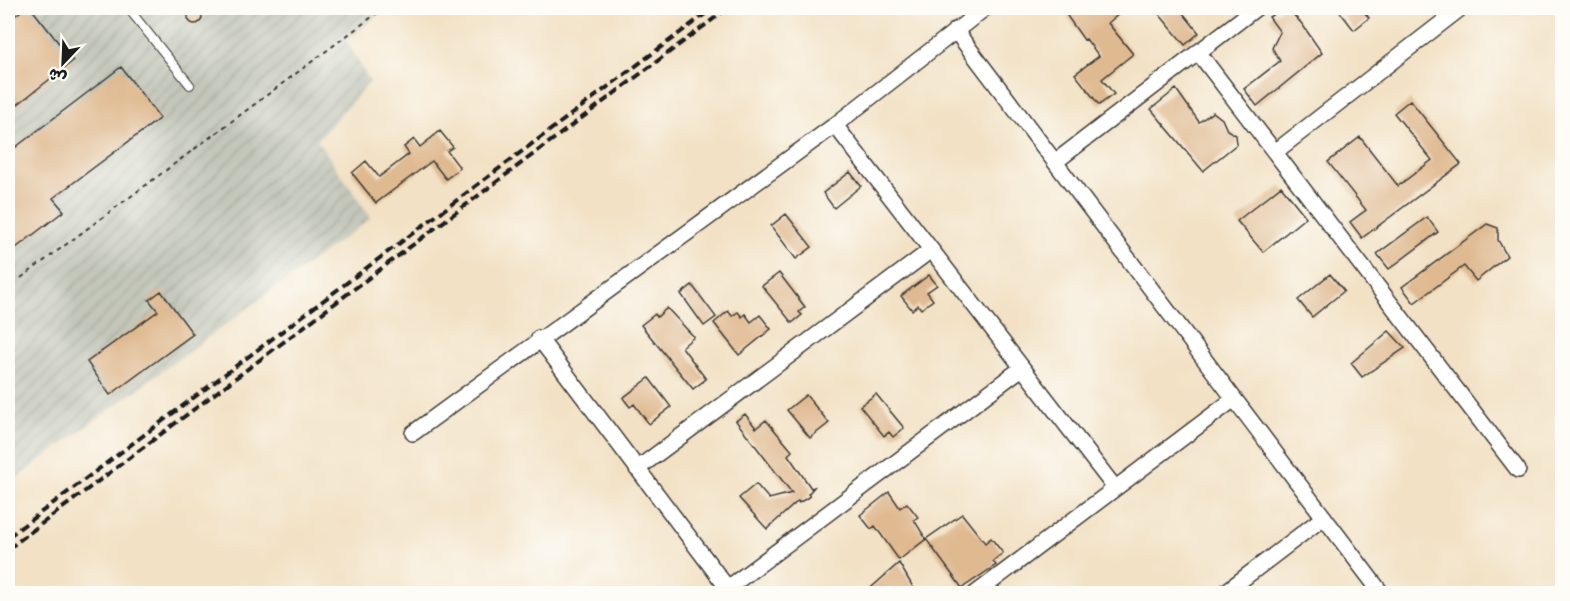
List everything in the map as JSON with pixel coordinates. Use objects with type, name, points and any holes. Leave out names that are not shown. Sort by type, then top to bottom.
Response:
[{"type":"street","points":[[413,433],[539,338],[835,125],[985,8]]},
{"type":"street","points":[[1055,162],[1256,8]]},
{"type":"street","points":[[1275,152],[1461,8]]},
{"type":"street","points":[[955,30],[1382,594]]},
{"type":"street","points":[[1198,52],[1518,470]]},
{"type":"street","points":[[835,125],[1115,488]]},
{"type":"street","points":[[638,469],[931,249]]},
{"type":"street","points":[[539,338],[730,591],[1022,368]]},
{"type":"street","points":[[975,594],[1234,399]]},
{"type":"street","points":[[1223,594],[1324,517]]},
{"type":"lane","points":[[128,8],[190,85]]},
{"type":"path","points":[[21,278],[384,8]]},
{"type":"shaded area","points":[[8,8],[386,8],[346,40],[370,82],[317,140],[371,218],[8,484]]},
{"type":"building","points":[[25,8],[31,8],[73,61],[8,112],[8,21]]},
{"type":"building","points":[[1077,8],[1126,8],[1108,23],[1133,54],[1102,79],[1114,94],[1099,105],[1075,74],[1099,56],[1067,16]]},
{"type":"building","points":[[1154,8],[1179,8],[1199,33],[1185,45]]},
{"type":"building","points":[[1287,8],[1302,24],[1322,53],[1257,106],[1244,89],[1280,61],[1272,48],[1280,32],[1269,17]]},
{"type":"building","points":[[1337,8],[1361,8],[1369,18],[1354,30]]},
{"type":"building","points":[[195,10],[200,12],[202,17],[200,22],[195,24],[190,22],[188,17],[190,12]]},
{"type":"building","points":[[121,67],[160,118],[53,198],[64,211],[8,254],[8,153]]},
{"type":"building","points":[[1176,89],[1199,122],[1213,112],[1222,119],[1227,130],[1236,135],[1237,144],[1203,171],[1151,109]]},
{"type":"building","points":[[1410,100],[1461,164],[1362,238],[1350,222],[1366,210],[1328,162],[1360,137],[1398,186],[1432,160],[1394,113]]},
{"type":"building","points":[[440,131],[453,147],[447,151],[460,168],[446,179],[432,161],[376,203],[352,173],[366,161],[379,177],[409,154],[404,147],[414,139],[420,147]]},
{"type":"building","points":[[850,172],[861,186],[834,208],[823,193]]},
{"type":"building","points":[[1281,186],[1306,217],[1263,252],[1237,221]]},
{"type":"building","points":[[786,214],[812,247],[796,259],[771,226]]},
{"type":"building","points":[[1427,217],[1438,232],[1389,269],[1377,254]]},
{"type":"building","points":[[1487,224],[1498,228],[1498,240],[1507,256],[1476,281],[1464,266],[1414,303],[1402,287]]},
{"type":"building","points":[[779,273],[805,307],[799,312],[802,315],[792,323],[762,286]]},
{"type":"building","points":[[1330,274],[1344,291],[1312,317],[1298,300]]},
{"type":"building","points":[[929,275],[937,285],[927,292],[933,300],[921,309],[918,305],[912,310],[901,296]]},
{"type":"building","points":[[692,285],[716,317],[704,326],[681,294]]},
{"type":"building","points":[[161,291],[193,334],[110,395],[87,362],[158,311],[149,300]]},
{"type":"building","points":[[667,308],[694,337],[682,347],[706,379],[693,389],[641,325],[655,314],[657,317]]},
{"type":"building","points":[[728,311],[732,316],[738,312],[742,317],[745,314],[751,322],[760,315],[771,329],[739,355],[714,323]]},
{"type":"building","points":[[1389,331],[1405,348],[1362,377],[1351,363]]},
{"type":"building","points":[[649,378],[671,407],[649,424],[634,404],[630,407],[623,398]]},
{"type":"building","points":[[876,394],[904,428],[893,437],[889,432],[884,436],[860,406]]},
{"type":"building","points":[[806,395],[829,423],[810,438],[787,410]]},
{"type":"building","points":[[745,414],[756,428],[766,420],[792,451],[788,455],[811,488],[814,487],[808,494],[810,496],[799,503],[798,501],[767,529],[739,498],[756,484],[769,499],[792,493],[736,421]]},
{"type":"building","points":[[889,492],[900,508],[907,503],[918,517],[914,520],[926,539],[899,560],[875,526],[871,529],[860,515]]},
{"type":"building","points":[[962,514],[985,543],[991,538],[1003,553],[993,561],[996,565],[962,588],[926,539]]},
{"type":"building","points":[[899,563],[917,594],[864,594]]},
{"type":"railway","points":[[8,537],[713,8]]},
{"type":"railway","points":[[8,549],[728,8]]}]
